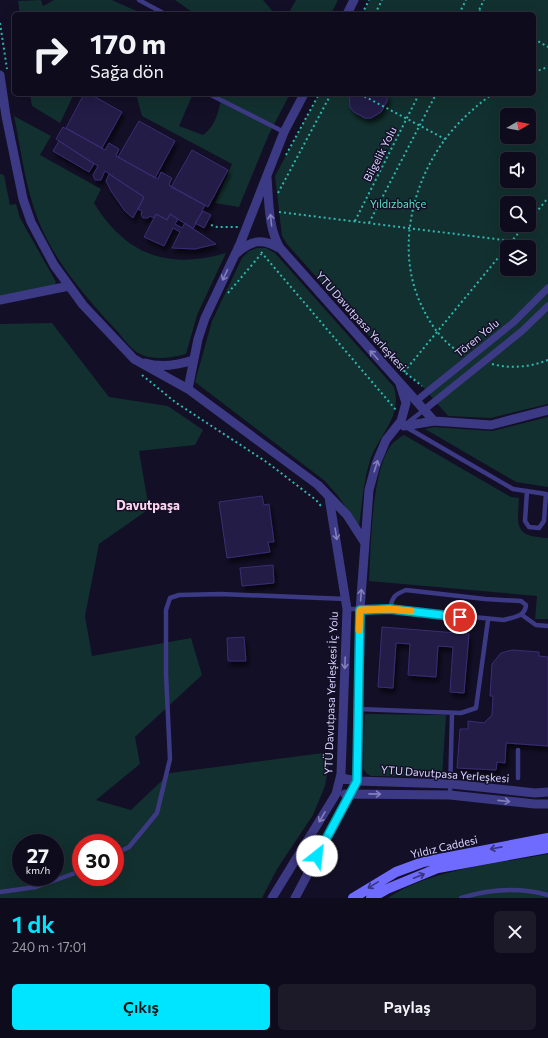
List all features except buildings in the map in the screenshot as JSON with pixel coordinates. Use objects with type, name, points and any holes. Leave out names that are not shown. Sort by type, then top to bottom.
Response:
[{"type":"main road","name":"Yıldız Caddesi","points":[[353,898],[396,872],[423,862],[548,838]]},
{"type":"main road","name":"Yıldız Caddesi","points":[[371,898],[387,889],[438,868],[548,848]]},
{"type":"street","points":[[348,12],[354,0]]},
{"type":"street","points":[[4,76],[6,116],[23,199],[42,244],[69,286],[99,323],[134,359],[188,389],[318,486],[347,515],[365,543]]},
{"type":"street","name":"YTU Davutpasa Yerleşkesi","points":[[188,389],[193,360],[205,318],[235,254],[239,232],[267,175],[284,132],[303,96]]},
{"type":"street","name":"YTU Davutpasa Yerleşkesi","points":[[267,175],[271,226],[275,240],[280,248],[434,421]]},
{"type":"street","name":"YTU Davutpasa Yerleşkesi","points":[[235,254],[246,245],[256,241],[269,242],[280,248]]},
{"type":"street","points":[[0,300],[69,286]]},
{"type":"street","name":"Tören Yolu","points":[[416,401],[466,356],[514,322],[548,288]]},
{"type":"street","name":"Tören Yolu","points":[[424,410],[522,331],[548,306]]},
{"type":"street","points":[[134,359],[148,364],[163,366],[193,360]]},
{"type":"street","points":[[295,898],[357,781],[357,709],[360,610],[369,490],[376,464],[386,440],[401,421],[406,403],[400,384]]},
{"type":"street","points":[[404,426],[434,421],[491,425],[548,410]]},
{"type":"street","name":"YTÜ Davutpasa Yerleşkesi İç Yolu","points":[[272,898],[336,794],[341,778],[347,609],[329,496]]},
{"type":"street","name":"YTU Davutpasa Yerleşkesi","points":[[341,778],[357,781],[451,784],[535,793],[548,792]]},
{"type":"street","name":"YTU Davutpasa Yerleşkesi","points":[[336,794],[450,796],[548,804]]},
{"type":"lane","points":[[139,0],[161,12]]},
{"type":"lane","points":[[213,96],[284,132]]},
{"type":"lane","points":[[386,440],[424,410]]},
{"type":"lane","points":[[404,426],[513,489],[527,491],[546,494],[544,521],[539,528],[529,527],[525,521],[527,491]]},
{"type":"lane","points":[[347,609],[390,609],[488,620],[504,620],[522,615],[525,611],[526,605],[521,601],[485,599],[406,590],[396,593],[392,599],[390,609]]},
{"type":"lane","points":[[124,849],[128,847],[157,813],[170,759],[166,674],[166,610],[170,598],[179,595],[221,594],[346,599]]},
{"type":"lane","points":[[522,615],[536,625],[548,626]]},
{"type":"lane","points":[[357,709],[461,713],[476,708],[488,620]]},
{"type":"lane","points":[[450,796],[452,713]]},
{"type":"lane","points":[[518,750],[518,778]]},
{"type":"lane","points":[[0,892],[36,887],[72,874]]},
{"type":"lane","points":[[461,898],[485,891],[529,890],[548,895]]},
{"type":"path","points":[[363,12],[369,0]]},
{"type":"path","points":[[376,12],[382,0]]},
{"type":"path","points":[[460,12],[466,0]]},
{"type":"path","points":[[482,12],[479,10],[484,0]]},
{"type":"path","points":[[0,23],[4,76]]},
{"type":"path","points":[[536,40],[548,47]]},
{"type":"path","points":[[536,71],[548,67]]},
{"type":"path","points":[[284,158],[318,96]]},
{"type":"path","points":[[277,194],[330,96]]},
{"type":"path","points":[[364,96],[445,139]]},
{"type":"path","name":"Bilgelik Yolu","points":[[355,221],[418,96]]},
{"type":"path","points":[[369,223],[435,96]]},
{"type":"path","points":[[466,356],[454,348],[429,322],[416,292],[409,259],[410,228],[416,197],[422,182],[445,139],[468,114],[490,96]]},
{"type":"path","points":[[276,188],[278,200]]},
{"type":"path","points":[[536,213],[548,198]]},
{"type":"path","points":[[278,206],[279,219]]},
{"type":"path","points":[[278,212],[504,240]]},
{"type":"path","points":[[239,232],[240,220]]},
{"type":"path","points":[[513,240],[520,232]]},
{"type":"path","points":[[252,242],[396,411]]},
{"type":"path","points":[[227,294],[262,253]]},
{"type":"path","points":[[404,372],[500,256]]},
{"type":"path","points":[[458,359],[466,356]]},
{"type":"path","points":[[483,362],[498,366],[515,367],[532,365],[548,360]]},
{"type":"path","points":[[398,367],[423,387],[428,382]]},
{"type":"path","points":[[140,373],[175,402],[268,463],[316,500],[323,510]]},
{"type":"green space","points":[[41,0],[43,6],[54,0],[112,0],[139,12],[20,12],[18,1]]},
{"type":"green space","points":[[175,0],[263,0],[273,12],[192,12]]},
{"type":"green space","points":[[296,0],[338,0],[332,12],[289,12]]},
{"type":"green space","name":"Yıldızbahçe","points":[[370,0],[548,0],[548,404],[491,418],[448,416],[423,387],[392,362],[287,244],[282,236],[275,176],[318,96],[536,96],[536,12],[363,12]]},
{"type":"green space","points":[[30,96],[73,96],[60,123],[32,106]]},
{"type":"green space","points":[[137,96],[192,96],[179,126],[203,135],[208,131],[214,122],[222,96],[289,96],[269,134],[239,207],[215,203],[232,164],[142,116]]},
{"type":"green space","points":[[14,116],[51,136],[40,155],[101,189],[94,203],[106,221],[120,235],[135,246],[150,254],[185,260],[205,258],[226,253],[197,315],[186,354],[168,358],[156,358],[144,356],[138,353],[127,343],[71,278],[52,248],[37,217],[26,180]]},
{"type":"green space","points":[[0,174],[4,175],[10,205],[16,204],[20,218],[56,282],[53,287],[0,296]]},
{"type":"green space","points":[[257,248],[266,248],[275,253],[394,387],[396,398],[395,408],[388,427],[369,464],[364,487],[359,526],[338,496],[325,481],[195,382],[212,321],[242,258],[249,251]]},
{"type":"green space","points":[[52,323],[109,397],[168,406],[203,430],[195,445],[139,451],[149,509],[99,544],[85,616],[92,656],[191,638],[202,675],[135,737],[140,764],[96,800],[131,810],[170,773],[331,752],[325,786],[313,815],[277,869],[262,898],[0,898],[0,324]]},
{"type":"green space","points":[[548,417],[548,487],[516,482],[425,429],[434,427],[492,431]]},
{"type":"green space","points":[[404,435],[511,497],[519,498],[518,517],[520,528],[529,535],[548,538],[548,619],[535,619],[537,596],[369,581],[373,510],[380,472],[385,456],[392,444]]},
{"type":"green space","points":[[365,714],[446,715],[442,777],[371,776],[366,773],[363,768]]},
{"type":"green space","points":[[548,854],[548,898],[388,898],[405,888],[444,874]]},
{"type":"slow traffic","points":[[359,630],[360,610],[390,609],[411,611]]},
{"type":"district","name":"Davutpaşa","points":[[148,505]]},
{"type":"route","points":[[317,856],[357,781],[357,709],[360,610],[390,609],[460,617]]}]
